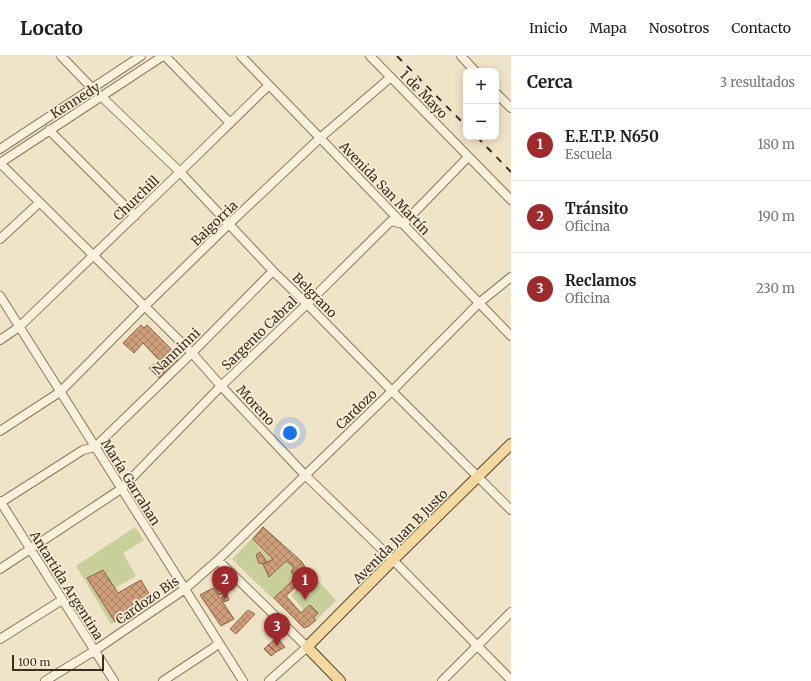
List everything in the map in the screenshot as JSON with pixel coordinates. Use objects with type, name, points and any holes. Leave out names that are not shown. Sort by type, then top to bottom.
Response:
[{"type":"main road","name":"Avenida Juan B Justo","points":[[307,647],[511,444]]},
{"type":"main road","points":[[307,647],[340,681]]},
{"type":"street","points":[[61,56],[92,88]]},
{"type":"street","name":"Kennedy","points":[[0,149],[141,56]]},
{"type":"street","points":[[164,56],[230,123]]},
{"type":"street","name":"Kennedy","points":[[0,163],[164,56]]},
{"type":"street","name":"Avenida San Martín","points":[[241,56],[511,336]]},
{"type":"street","name":"1 de Mayo","points":[[370,56],[511,200]]},
{"type":"street","points":[[460,56],[472,68]]},
{"type":"street","name":"Baigorria","points":[[0,431],[60,392],[229,224],[320,138],[390,77]]},
{"type":"street","name":"Churchill","points":[[0,340],[19,327],[269,85]]},
{"type":"street","points":[[499,95],[510,104]]},
{"type":"street","name":"Belgrano","points":[[102,97],[180,172],[273,271],[511,510]]},
{"type":"street","points":[[49,130],[135,216]]},
{"type":"street","points":[[403,224],[468,156]]},
{"type":"street","name":"Moreno","points":[[0,163],[192,353],[305,475],[393,560],[511,680]]},
{"type":"street","points":[[0,239],[39,203]]},
{"type":"street","name":"Sargento Cabral","points":[[0,570],[122,489],[221,386],[391,221],[403,224]]},
{"type":"street","name":"Nanninni","points":[[95,447],[192,353],[273,271]]},
{"type":"street","name":"Cardozo","points":[[218,560],[392,391],[479,303],[511,277]]},
{"type":"street","name":"María Garrahan","points":[[0,296],[243,681]]},
{"type":"street","points":[[0,502],[83,450],[95,447]]},
{"type":"street","name":"Antartida Argentina","points":[[0,502],[114,681]]},
{"type":"street","points":[[218,560],[307,647],[269,681]]},
{"type":"street","name":"Cardozo Bis","points":[[45,681],[94,651],[185,589],[218,560]]},
{"type":"street","points":[[0,639],[62,600]]},
{"type":"street","points":[[442,681],[511,612]]},
{"type":"street","points":[[163,681],[219,643]]},
{"type":"green space","points":[[135,527],[144,540],[123,553],[136,576],[115,588],[103,570],[88,578],[115,622],[111,624],[76,566]]},
{"type":"green space","points":[[263,527],[301,561],[306,568],[273,599],[232,559]]},
{"type":"green space","points":[[313,575],[336,601],[316,620],[313,618],[318,613],[310,605],[304,611],[291,595]]},
{"type":"building","points":[[141,325],[144,328],[147,325],[177,355],[177,362],[159,378],[149,368],[159,360],[143,343],[134,353],[123,343]]},
{"type":"building","points":[[263,527],[301,561],[306,568],[295,578],[291,571],[293,566],[286,561],[269,577],[263,564],[273,559],[253,539]]},
{"type":"building","points":[[260,552],[267,562],[263,564],[259,563],[256,555]]},
{"type":"building","points":[[306,568],[313,575],[307,580],[305,578],[286,596],[301,613],[310,605],[318,613],[313,618],[316,620],[304,628],[274,598]]},
{"type":"building","points":[[103,570],[118,593],[141,580],[152,599],[115,622],[87,578]]},
{"type":"building","points":[[222,576],[224,580],[227,579],[228,583],[225,583],[228,590],[219,595],[213,585],[218,584],[218,582],[215,583],[214,579]]},
{"type":"building","points":[[213,588],[234,619],[221,626],[200,595]]},
{"type":"building","points":[[227,595],[229,600],[224,602],[221,597]]},
{"type":"building","points":[[248,610],[255,614],[236,634],[230,629]]},
{"type":"building","points":[[277,638],[285,647],[276,652],[268,645]]},
{"type":"building","points":[[268,645],[276,652],[271,656],[264,649]]},
{"type":"railway","points":[[397,56],[463,123]]},
{"type":"railway","points":[[480,140],[511,172]]},
{"type":"place","name":"Tránsito","points":[[225,599]]},
{"type":"place","name":"E.E.T.P. N650","points":[[305,600]]},
{"type":"place","name":"Reclamos","points":[[277,646]]}]
